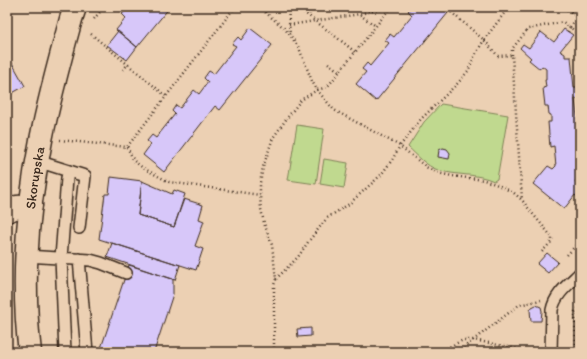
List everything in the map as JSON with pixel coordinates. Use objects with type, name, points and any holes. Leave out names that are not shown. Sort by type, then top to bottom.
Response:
[{"type":"street","name":"Skorupska","points":[[30,352],[26,296],[28,219],[47,111],[75,7]]},
{"type":"street","points":[[7,211],[17,207],[31,206]]},
{"type":"lane","points":[[37,161],[68,174],[85,176],[79,228]]},
{"type":"lane","points":[[65,352],[61,258],[68,174]]},
{"type":"lane","points":[[26,256],[90,260],[126,273]]},
{"type":"lane","points":[[79,259],[87,352]]},
{"type":"lane","points":[[551,352],[553,304],[558,296],[580,273]]},
{"type":"path","points":[[94,19],[104,7]]},
{"type":"path","points":[[127,147],[235,7]]},
{"type":"path","points":[[259,7],[290,35],[299,48],[317,90],[334,110],[400,146],[426,167],[438,173],[484,180],[514,193],[522,200],[552,237],[552,241],[541,253]]},
{"type":"path","points":[[288,7],[290,35]]},
{"type":"path","points":[[297,7],[355,52]]},
{"type":"path","points":[[289,25],[316,22],[391,7]]},
{"type":"path","points":[[274,352],[274,285],[276,279],[272,245],[264,223],[261,209],[260,183],[263,167],[273,138],[301,100],[326,86],[333,80],[391,7]]},
{"type":"path","points":[[445,7],[484,40],[498,56],[512,55]]},
{"type":"path","points":[[276,279],[298,257],[327,218],[349,204],[381,175],[400,146],[421,119],[458,84],[468,71],[484,40],[509,7]]},
{"type":"path","points":[[564,7],[579,18],[570,27],[568,32]]},
{"type":"path","points":[[360,14],[376,26]]},
{"type":"path","points":[[522,200],[512,49],[528,29],[562,22],[580,36]]},
{"type":"path","points":[[91,34],[166,96]]},
{"type":"path","points":[[328,63],[340,72]]},
{"type":"path","points":[[123,70],[128,64]]},
{"type":"path","points":[[56,139],[127,147]]},
{"type":"path","points":[[127,147],[134,161],[143,168],[169,182],[260,195]]},
{"type":"path","points":[[567,255],[580,241]]},
{"type":"path","points":[[462,352],[474,340],[518,305],[538,300]]},
{"type":"path","points":[[576,352],[575,312],[580,307]]},
{"type":"path","points":[[439,352],[463,340],[474,340],[533,352]]},
{"type":"green space","points":[[441,104],[508,115],[497,179],[494,181],[487,178],[438,170],[426,163],[408,147],[424,122]]},
{"type":"green space","points":[[297,125],[324,129],[316,184],[288,180]]},
{"type":"green space","points":[[324,159],[348,163],[344,188],[320,184]]},
{"type":"building","points":[[134,7],[170,7],[137,47],[116,30],[126,18],[122,14],[128,9],[131,12]]},
{"type":"building","points":[[302,7],[315,7],[310,14]]},
{"type":"building","points":[[412,7],[441,7],[448,13],[376,101],[356,84],[366,72],[362,69],[367,63],[370,66],[389,43],[385,40],[390,34],[394,37],[412,15],[408,11]]},
{"type":"building","points":[[250,28],[272,45],[220,110],[215,106],[164,172],[143,155],[151,144],[147,141],[152,135],[156,138],[175,114],[172,111],[176,105],[180,108],[194,90],[199,94],[208,82],[204,78],[209,71],[214,74],[236,46],[232,44],[238,37],[241,40]]},
{"type":"building","points":[[564,29],[573,35],[560,51],[565,54],[565,57],[571,57],[574,88],[580,88],[580,99],[575,99],[578,126],[580,126],[580,178],[578,178],[575,182],[580,186],[580,199],[575,195],[564,209],[533,184],[548,166],[553,169],[556,166],[554,146],[550,147],[548,122],[551,122],[551,115],[549,114],[548,106],[545,106],[543,88],[546,87],[546,69],[542,66],[540,69],[529,60],[531,58],[520,48],[523,44],[529,48],[541,32],[554,42]]},
{"type":"building","points":[[118,31],[137,47],[127,60],[107,45]]},
{"type":"building","points":[[11,61],[25,86],[7,96],[7,63]]},
{"type":"building","points":[[443,148],[447,149],[450,153],[449,159],[438,157],[439,150]]},
{"type":"building","points":[[111,177],[142,181],[138,215],[174,227],[184,199],[203,205],[199,219],[204,221],[195,246],[203,249],[196,270],[99,239],[105,194],[109,194]]},
{"type":"building","points":[[142,181],[172,194],[174,190],[185,194],[174,227],[138,215]]},
{"type":"building","points":[[112,243],[180,265],[175,280],[107,257]]},
{"type":"building","points":[[547,253],[558,262],[548,273],[537,264]]},
{"type":"building","points":[[129,265],[173,279],[173,294],[154,352],[113,352],[101,348]]},
{"type":"building","points":[[536,305],[541,307],[541,321],[531,321],[530,310]]},
{"type":"building","points":[[311,328],[311,336],[298,337],[297,329]]}]
